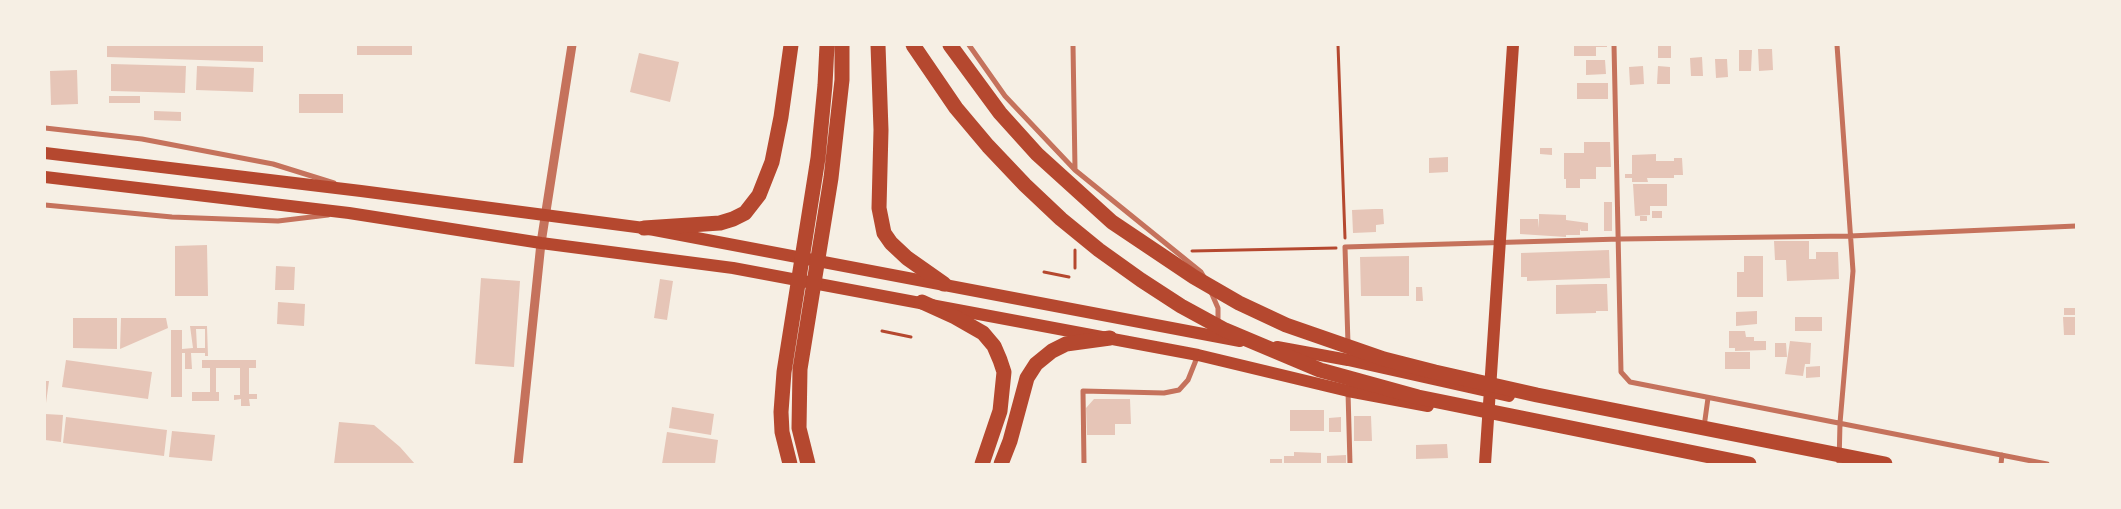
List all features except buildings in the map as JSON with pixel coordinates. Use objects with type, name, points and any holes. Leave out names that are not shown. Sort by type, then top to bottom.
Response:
[{"type":"highway","points":[[644,228],[720,223],[733,220],[745,213],[759,195],[772,162],[781,117],[791,45]]},
{"type":"highway","points":[[808,464],[799,428],[798,408],[801,313],[806,230],[818,158],[827,45]]},
{"type":"highway","points":[[790,464],[783,440],[781,412],[784,372],[822,232],[831,178],[840,96],[842,45]]},
{"type":"highway","points":[[878,45],[881,130],[879,208],[884,233],[891,243],[907,258],[944,284]]},
{"type":"highway","points":[[913,45],[956,108],[988,146],[1061,219],[1098,250],[1141,280],[1225,330],[1320,370],[1418,398],[1749,464]]},
{"type":"highway","points":[[950,45],[1000,113],[1037,154],[1112,222],[1194,277],[1238,303],[1286,325],[1384,358],[1537,396],[1885,464]]},
{"type":"highway","points":[[922,302],[955,317],[983,334],[994,346],[1000,360],[1004,372],[1000,410],[982,464]]},
{"type":"highway","points":[[1001,464],[1010,441],[1027,378],[1036,364],[1052,350],[1066,344],[1110,338]]},
{"type":"main road","points":[[1485,464],[1513,45]]},
{"type":"main road","points":[[45,153],[284,181],[644,228],[1348,360],[1489,392],[1839,463],[1854,464]]},
{"type":"main road","points":[[45,177],[280,204],[541,243],[733,268],[1198,354],[1348,391],[1720,464]]},
{"type":"street","points":[[518,464],[541,243],[572,45]]},
{"type":"street","points":[[969,45],[1005,96],[1075,170],[1201,272],[1218,308],[1218,337]]},
{"type":"street","points":[[1073,45],[1075,170]]},
{"type":"street","points":[[1614,45],[1620,239],[1621,372],[1630,382],[2047,464]]},
{"type":"street","points":[[1837,45],[1853,271],[1840,423],[1839,463]]},
{"type":"street","points":[[45,128],[142,139],[273,164],[361,191]]},
{"type":"street","points":[[45,205],[172,217],[278,222],[348,213]]},
{"type":"street","points":[[1350,464],[1345,247],[1620,239],[1850,236],[2076,226]]},
{"type":"street","points":[[1084,464],[1083,392],[1164,393],[1179,390],[1188,380],[1198,354]]},
{"type":"street","points":[[1703,434],[1708,398]]},
{"type":"street","points":[[2001,464],[2002,455]]},
{"type":"path","points":[[1174,251],[1345,247],[1338,45]]},
{"type":"path","points":[[1044,272],[1069,277]]},
{"type":"path","points":[[882,332],[911,337]]}]
